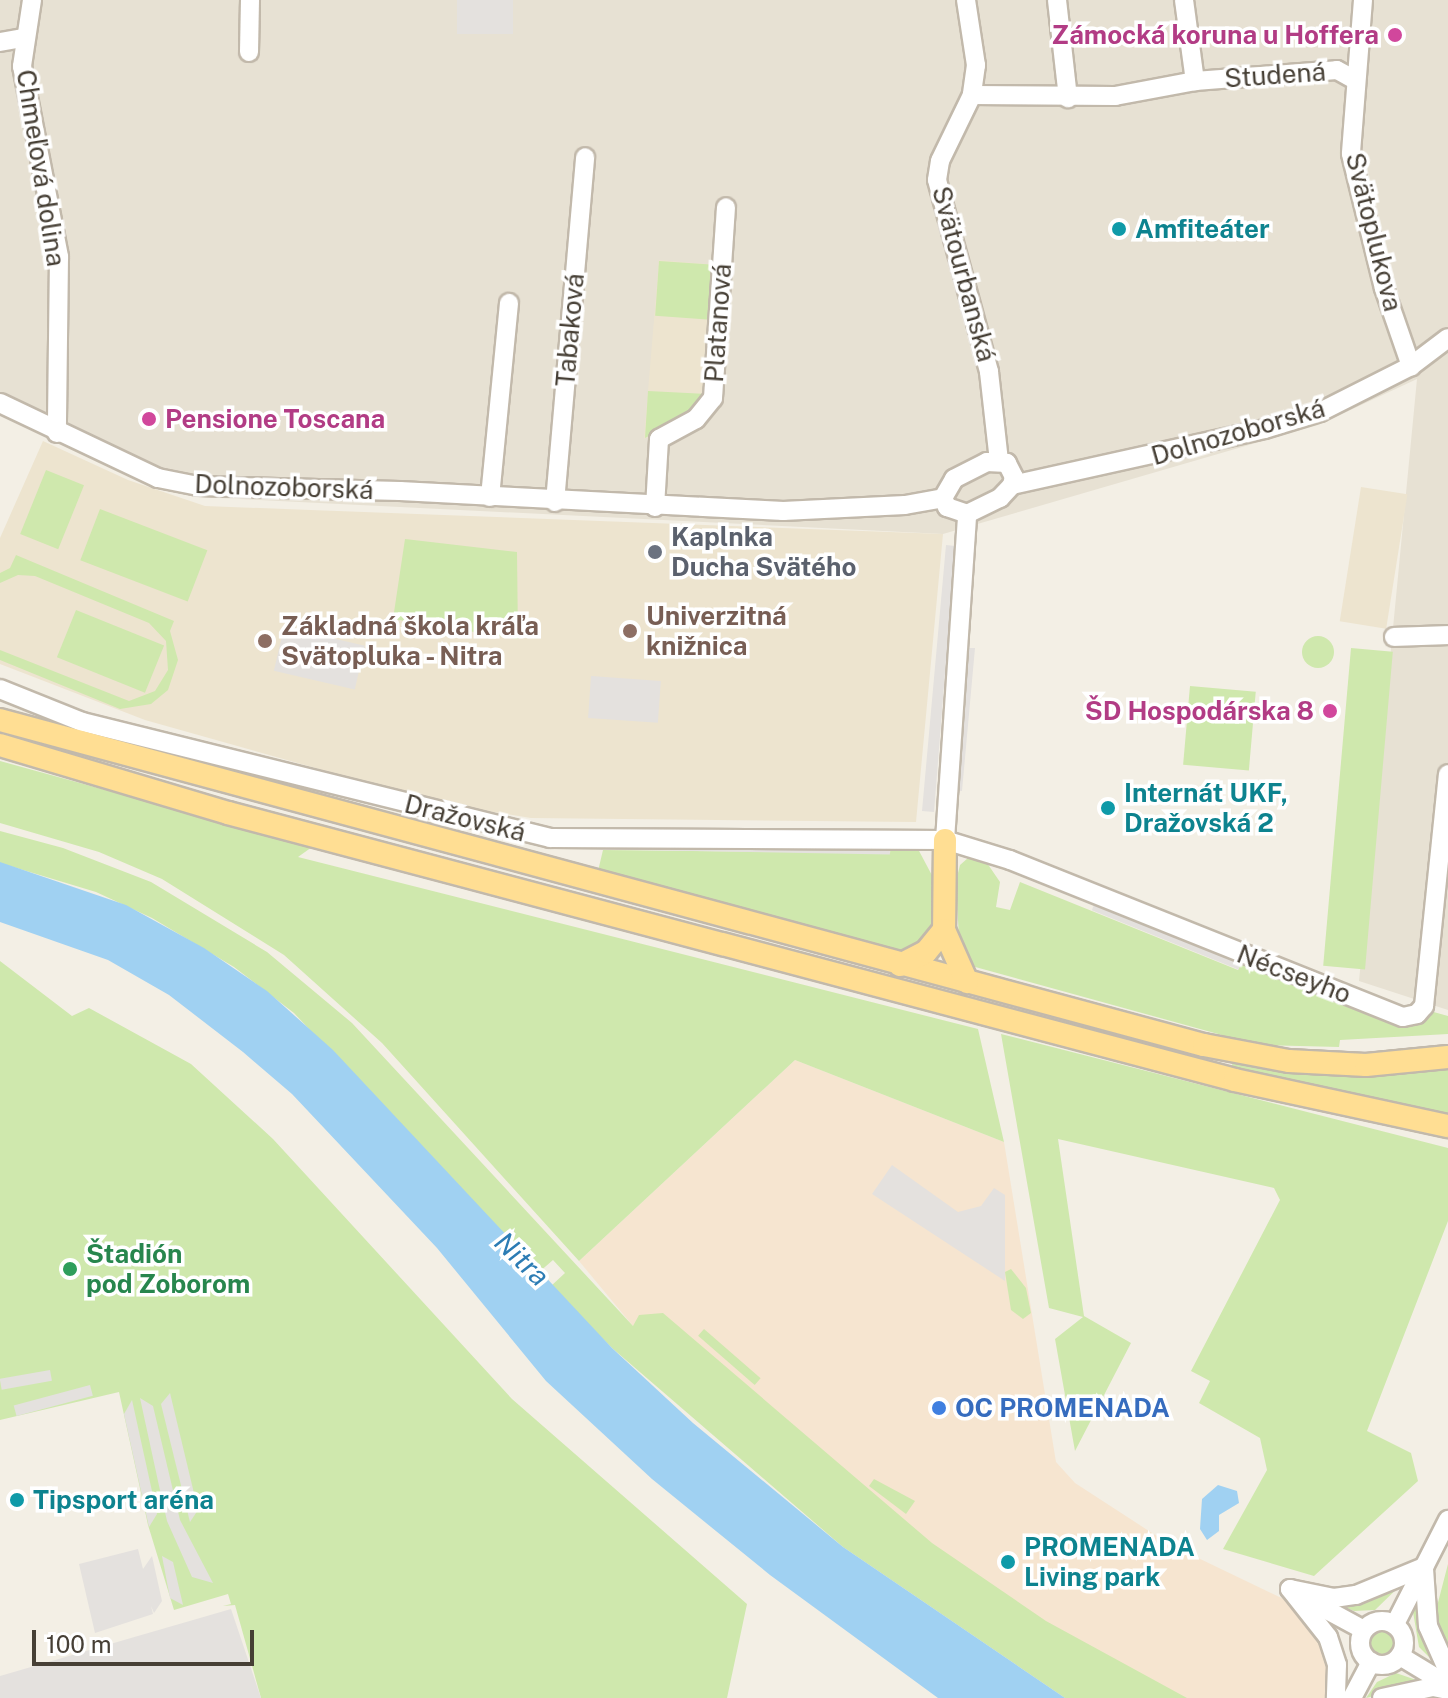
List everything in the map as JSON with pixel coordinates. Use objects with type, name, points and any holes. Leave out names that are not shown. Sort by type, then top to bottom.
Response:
[{"type":"main road","points":[[0,720],[1204,1045],[1289,1061],[1366,1065],[1448,1057]]},
{"type":"main road","points":[[0,745],[228,813],[1001,1018],[1325,1103],[1448,1126]]},
{"type":"main road","points":[[945,840],[944,930],[967,982]]},
{"type":"main road","points":[[900,965],[926,952],[944,930]]},
{"type":"street","name":"Chmeľová dolina","points":[[32,0],[23,38],[22,66],[59,257],[57,433]]},
{"type":"street","points":[[249,52],[250,0]]},
{"type":"street","name":"Svätourbanská","points":[[966,0],[976,65],[972,95],[940,161],[937,180],[995,398],[999,461]]},
{"type":"street","points":[[1057,0],[1068,98]]},
{"type":"street","name":"Studená","points":[[1184,0],[1195,81]]},
{"type":"street","name":"Svätoplukova","points":[[1363,0],[1353,79],[1351,154],[1364,210],[1411,366]]},
{"type":"street","points":[[0,42],[23,38]]},
{"type":"street","name":"Studená","points":[[972,95],[1115,96],[1195,81],[1337,70],[1353,79]]},
{"type":"street","name":"Tabaková","points":[[555,502],[585,157]]},
{"type":"street","name":"Platanová","points":[[655,507],[659,439],[696,419],[713,398],[726,207]]},
{"type":"street","points":[[490,497],[509,303]]},
{"type":"street","name":"Dolnozoborská","points":[[967,514],[1000,498],[1012,485],[1265,429],[1320,412],[1411,366],[1448,338]]},
{"type":"street","name":"Dolnozoborská","points":[[0,403],[57,433],[158,478],[198,486],[783,511],[905,505],[943,498]]},
{"type":"street","points":[[945,840],[967,514],[947,507],[943,498],[954,479],[999,461],[1013,470],[1012,485]]},
{"type":"street","points":[[1394,637],[1448,635]]},
{"type":"street","name":"Dražovská","points":[[0,689],[82,722],[550,838],[945,840]]},
{"type":"street","name":"Nécseyho","points":[[945,840],[1038,871],[1403,1017],[1417,1014],[1424,1006],[1448,774]]},
{"type":"street","points":[[1395,1624],[1448,1520]]},
{"type":"street","points":[[1290,1589],[1334,1598],[1356,1595],[1424,1567]]},
{"type":"street","points":[[1424,1567],[1428,1626],[1448,1671]]},
{"type":"street","points":[[1290,1589],[1364,1630]]},
{"type":"street","points":[[1290,1589],[1328,1637],[1337,1665],[1336,1698]]},
{"type":"street","points":[[1378,1620],[1395,1624],[1405,1639],[1400,1656],[1387,1664],[1371,1662],[1361,1651],[1364,1630],[1378,1620]]},
{"type":"street","points":[[1400,1656],[1448,1687]]},
{"type":"street","points":[[1352,1698],[1371,1662]]},
{"type":"street","points":[[1382,1698],[1433,1687],[1448,1687]]},
{"type":"shaded area","points":[[0,0],[1448,0],[1448,1010],[1359,981],[1417,379],[1318,425],[943,534],[199,497],[0,414]]},
{"type":"shaded area","points":[[457,0],[513,0],[513,34],[457,34]]},
{"type":"shaded area","points":[[659,260],[718,265],[707,394],[690,415],[644,439]]},
{"type":"shaded area","points":[[43,441],[128,480],[205,506],[943,534],[916,822],[531,818],[443,804],[145,720],[0,664],[0,538]]},
{"type":"shaded area","points":[[1361,487],[1407,494],[1386,629],[1340,621]]},
{"type":"shaded area","points":[[946,545],[955,546],[934,812],[922,811]]},
{"type":"shaded area","points":[[284,627],[365,646],[355,690],[274,671]]},
{"type":"shaded area","points":[[964,648],[975,648],[962,791],[954,790]]},
{"type":"shaded area","points":[[591,676],[661,681],[658,723],[588,718]]},
{"type":"shaded area","points":[[576,843],[890,848],[890,854],[576,849]]},
{"type":"shaded area","points":[[1096,900],[1242,959],[1238,969],[1092,910]]},
{"type":"shaded area","name":"PROMENADA Living park","points":[[795,1060],[1004,1142],[1056,1462],[1075,1483],[1169,1544],[1294,1604],[1323,1640],[1332,1665],[1331,1698],[1126,1698],[633,1326],[579,1261]]},
{"type":"shaded area","points":[[892,1165],[958,1212],[981,1206],[994,1188],[1005,1195],[1005,1281],[872,1194]]},
{"type":"shaded area","points":[[50,1370],[52,1381],[2,1390],[0,1379]]},
{"type":"shaded area","points":[[90,1385],[93,1396],[17,1416],[14,1405]]},
{"type":"shaded area","points":[[170,1393],[198,1510],[190,1522],[161,1404]]},
{"type":"shaded area","points":[[140,1398],[153,1406],[180,1520],[213,1583],[192,1577],[167,1521],[163,1503],[174,1505],[161,1495]]},
{"type":"shaded area","points":[[132,1400],[157,1514],[149,1527],[124,1414]]},
{"type":"shaded area","points":[[138,1549],[143,1569],[152,1556],[162,1601],[154,1613],[151,1606],[153,1614],[95,1633],[79,1564]]},
{"type":"shaded area","points":[[162,1556],[173,1562],[183,1605],[170,1598]]},
{"type":"shaded area","points":[[231,1609],[261,1698],[0,1698],[0,1676]]},
{"type":"green space","points":[[659,261],[718,265],[714,320],[655,316]]},
{"type":"green space","points":[[648,391],[707,394],[690,415],[645,438]]},
{"type":"green space","points":[[46,470],[84,485],[58,549],[20,534]]},
{"type":"green space","points":[[100,509],[207,550],[188,602],[80,560]]},
{"type":"green space","points":[[405,539],[517,552],[518,639],[393,619]]},
{"type":"green space","points":[[16,555],[174,621],[170,631],[178,660],[168,690],[151,704],[120,709],[0,660],[0,650],[129,701],[155,691],[168,670],[166,641],[149,623],[35,576],[18,575],[0,583],[0,573],[10,568]]},
{"type":"green space","points":[[76,610],[164,646],[145,693],[57,657]]},
{"type":"green space","points":[[1318,636],[1329,641],[1334,652],[1329,663],[1318,668],[1307,663],[1302,652],[1307,641]]},
{"type":"green space","points":[[1351,648],[1393,652],[1365,969],[1323,966]]},
{"type":"green space","points":[[1190,686],[1256,692],[1249,770],[1183,765]]},
{"type":"green space","points":[[0,761],[312,847],[298,857],[978,1029],[1004,1142],[795,1060],[579,1261],[382,1043],[284,955],[162,879],[99,852],[0,823]]},
{"type":"green space","points":[[0,831],[63,848],[151,882],[267,952],[352,1023],[633,1326],[639,1315],[663,1313],[932,1543],[1046,1621],[1187,1698],[1065,1698],[843,1547],[612,1348],[551,1286],[565,1273],[553,1260],[538,1273],[294,1013],[234,967],[152,918],[96,892],[0,863]]},
{"type":"green space","points":[[891,845],[918,849],[935,881],[931,939],[916,952],[889,951],[598,871],[603,850],[890,853]]},
{"type":"green space","points":[[968,858],[987,863],[1000,882],[996,907],[1010,910],[1020,882],[1238,970],[1243,960],[1374,1016],[1410,1025],[1422,1023],[1430,1011],[1448,1016],[1448,1034],[1340,1040],[1339,1047],[1258,1045],[968,965],[960,959],[956,881],[960,865]]},
{"type":"green space","points":[[0,961],[72,1016],[89,1008],[191,1064],[273,1139],[512,1399],[747,1604],[727,1698],[261,1698],[235,1605],[223,1606],[231,1604],[228,1594],[174,1610],[148,1525],[119,1392],[0,1420]]},
{"type":"green space","points":[[1001,1034],[1448,1148],[1448,1221],[1367,1431],[1411,1453],[1418,1481],[1314,1576],[1223,1549],[1267,1470],[1260,1438],[1199,1403],[1210,1381],[1191,1371],[1280,1200],[1274,1188],[1058,1139],[1084,1316],[1131,1343],[1075,1451],[1055,1339],[1083,1317],[1049,1308]]},
{"type":"green space","points":[[1233,1062],[1328,1076],[1387,1076],[1448,1067],[1448,1117],[1231,1068]]},
{"type":"green space","points":[[1011,1269],[1026,1288],[1031,1313],[1023,1319],[1011,1310],[1005,1272]]},
{"type":"green space","points":[[704,1329],[761,1378],[755,1385],[698,1336]]},
{"type":"green space","points":[[874,1479],[915,1501],[906,1514],[869,1486]]},
{"type":"green space","points":[[1448,1564],[1448,1657],[1438,1666],[1419,1647],[1413,1612],[1419,1599],[1428,1641]]},
{"type":"green space","points":[[1408,1578],[1375,1610],[1354,1611],[1336,1603]]},
{"type":"green space","points":[[1382,1630],[1391,1633],[1394,1642],[1391,1651],[1382,1654],[1373,1651],[1370,1642],[1373,1633]]},
{"type":"green space","points":[[1396,1673],[1425,1683],[1366,1698],[1377,1682]]},
{"type":"water","name":"Nitra","points":[[0,862],[126,905],[204,948],[267,991],[333,1050],[612,1348],[693,1423],[843,1547],[1065,1698],[938,1698],[770,1575],[652,1479],[546,1381],[437,1248],[292,1094],[243,1052],[169,995],[108,960],[0,922]]},
{"type":"water","points":[[1218,1485],[1237,1491],[1239,1503],[1219,1515],[1219,1531],[1207,1540],[1200,1529],[1202,1499]]},
{"type":"place","name":"Zámocká koruna u Hoffera","points":[[1395,35]]},
{"type":"place","name":"Amfiteáter","points":[[1119,229]]},
{"type":"place","name":"Pensione Toscana","points":[[149,419]]},
{"type":"place","name":"Kaplnka Ducha Svätého","points":[[655,552]]},
{"type":"place","name":"Univerzitná knižnica","points":[[630,631]]},
{"type":"place","name":"Základná škola kráľa Svätopluka - Nitra","points":[[265,641]]},
{"type":"place","name":"ŠD Hospodárska 8","points":[[1330,711]]},
{"type":"place","name":"Internát UKF, Dražovská 2","points":[[1108,808]]},
{"type":"place","name":"Štadión pod Zoborom","points":[[70,1269]]},
{"type":"place","name":"OC PROMENADA","points":[[939,1408]]},
{"type":"place","name":"Tipsport aréna","points":[[17,1500]]},
{"type":"place","name":"PROMENADA Living park","points":[[1008,1562]]}]
